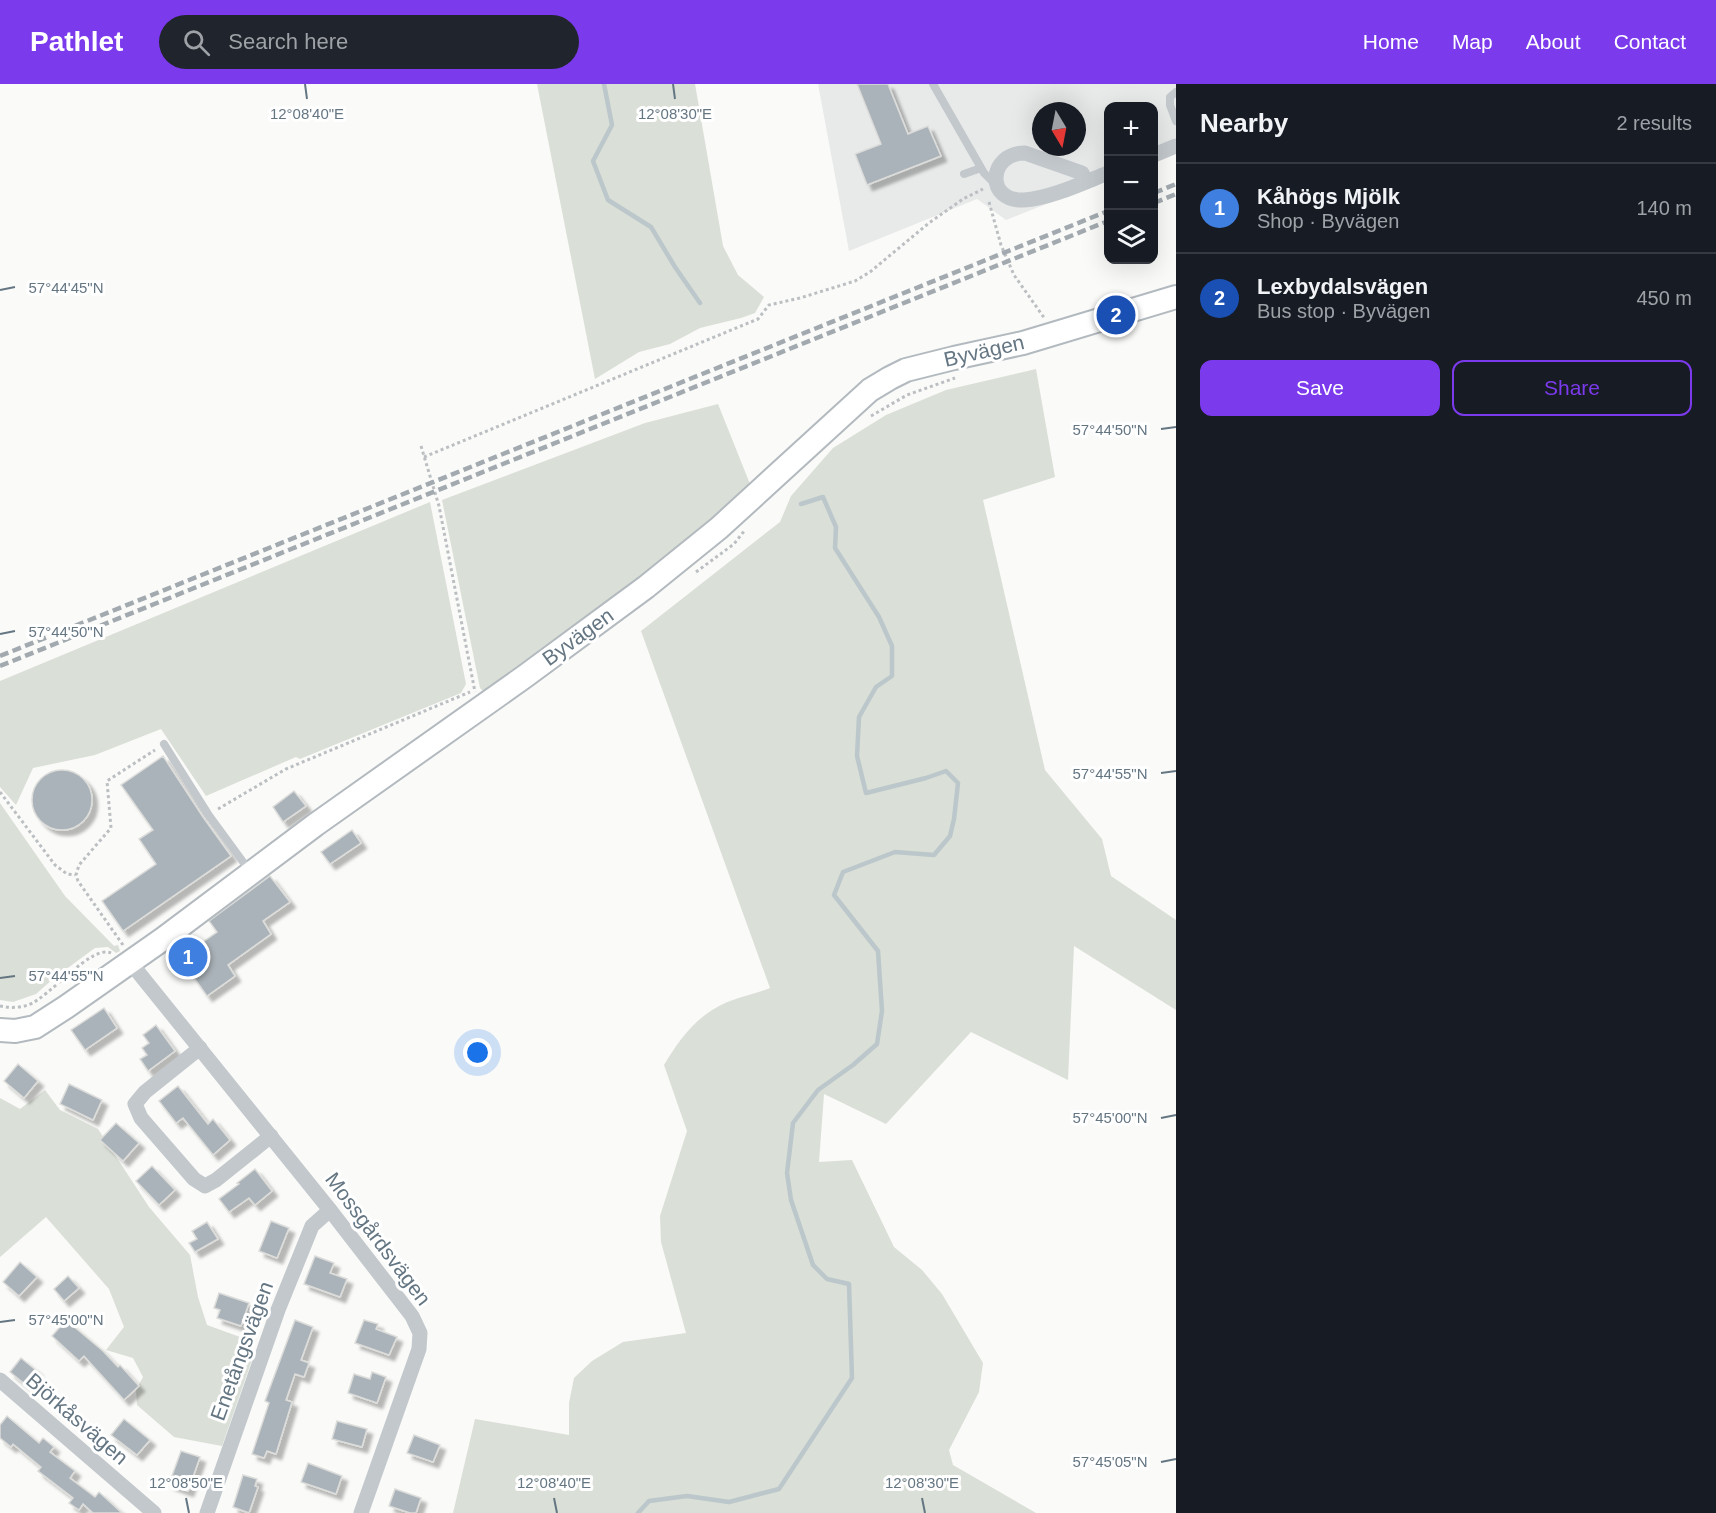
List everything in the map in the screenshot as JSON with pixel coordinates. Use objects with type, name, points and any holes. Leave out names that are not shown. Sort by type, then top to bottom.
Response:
[{"type":"street","points":[[1158,153],[1176,146]]},
{"type":"street","points":[[1086,182],[1082,173],[1041,158],[1019,153],[1007,158],[998,167],[991,187],[1002,195],[1022,201],[1039,198],[1086,182],[1104,175]]},
{"type":"street","name":"Byvägen","points":[[0,1030],[15,1031],[35,1027],[130,962],[252,873],[478,699],[646,587],[719,528],[870,390],[906,370],[1023,343],[1176,297]]},
{"type":"street","name":"Mossgårdsvägen","points":[[130,962],[330,1210],[412,1316],[420,1333],[419,1349],[361,1513]]},
{"type":"street","points":[[200,1048],[145,1092],[135,1104],[141,1118],[194,1179],[205,1186],[271,1137]]},
{"type":"street","name":"Enetångsvägen","points":[[207,1513],[278,1310],[312,1226],[330,1210]]},
{"type":"street","name":"Björkåsvägen","points":[[0,1380],[154,1513]]},
{"type":"lane","points":[[933,84],[991,187]]},
{"type":"lane","points":[[1176,92],[1170,97],[1170,105],[1176,121]]},
{"type":"lane","points":[[964,174],[981,168]]},
{"type":"lane","points":[[164,744],[208,814],[252,873]]},
{"type":"path","points":[[424,457],[758,318],[769,305],[800,298],[855,280],[870,272],[954,205],[991,187],[1000,246],[1014,275],[1055,333]]},
{"type":"path","points":[[208,814],[286,769],[478,699],[439,506],[421,447]]},
{"type":"path","points":[[130,962],[125,948],[76,875],[79,865],[111,828],[107,781],[164,744]]},
{"type":"path","points":[[0,792],[55,865],[67,874],[76,875]]},
{"type":"shaded area","points":[[537,84],[695,84],[723,246],[738,275],[764,297],[755,313],[700,328],[670,344],[639,352],[595,379]]},
{"type":"shaded area","points":[[818,84],[1176,84],[1176,153],[1158,160],[1158,102],[1104,102],[1104,182],[1006,220],[977,199],[849,251]]},
{"type":"shaded area","points":[[1036,369],[1055,477],[983,500],[1045,770],[1102,839],[1111,876],[1176,920],[1176,1010],[1074,946],[1068,1080],[971,1032],[886,1124],[824,1094],[819,1162],[852,1160],[894,1247],[922,1270],[942,1294],[983,1363],[979,1392],[949,1450],[953,1465],[1036,1513],[453,1513],[475,1419],[569,1435],[569,1403],[574,1378],[592,1361],[623,1342],[686,1333],[661,1242],[660,1216],[687,1131],[664,1065],[682,1038],[703,1016],[727,1002],[770,988],[641,631],[780,522],[791,496],[833,448],[886,415],[946,390]]},
{"type":"shaded area","points":[[718,404],[750,484],[669,558],[486,694],[480,688],[442,500],[645,423]]},
{"type":"shaded area","points":[[430,502],[466,684],[461,693],[300,759],[296,757],[206,796],[161,729],[95,755],[33,768],[16,805],[0,787],[0,681]]},
{"type":"shaded area","points":[[0,803],[65,896],[114,946],[118,945],[120,951],[116,953],[108,947],[95,948],[36,994],[13,1002],[0,1000]]},
{"type":"shaded area","points":[[45,1090],[60,1110],[98,1129],[149,1207],[190,1255],[198,1297],[207,1325],[240,1337],[253,1357],[222,1446],[174,1437],[137,1405],[136,1390],[143,1377],[133,1358],[106,1350],[124,1327],[109,1289],[46,1217],[0,1257],[0,1098],[20,1109]]},
{"type":"building","points":[[857,84],[888,84],[908,134],[928,126],[941,156],[867,185],[855,154],[881,144]]},
{"type":"building","points":[[163,756],[231,856],[123,931],[102,901],[156,864],[139,839],[153,830],[121,785]]},
{"type":"building","points":[[56,770],[68,770],[79,775],[87,783],[92,800],[90,812],[79,825],[68,830],[56,830],[45,825],[37,817],[32,806],[32,794],[37,783],[45,775]]},
{"type":"building","points":[[294,791],[306,806],[283,822],[273,807]]},
{"type":"building","points":[[352,830],[361,843],[330,864],[321,852]]},
{"type":"building","points":[[270,876],[290,902],[263,921],[271,934],[228,965],[235,976],[207,996],[180,958],[217,932],[209,921]]},
{"type":"building","points":[[104,1008],[117,1028],[85,1050],[71,1030]]},
{"type":"building","points":[[156,1025],[175,1051],[148,1071],[140,1059],[147,1055],[142,1048],[149,1043],[143,1035]]},
{"type":"building","points":[[18,1064],[38,1081],[24,1098],[4,1081]]},
{"type":"building","points":[[69,1084],[102,1100],[93,1120],[60,1104]]},
{"type":"building","points":[[178,1086],[208,1124],[213,1119],[230,1140],[213,1155],[183,1118],[176,1123],[159,1101]]},
{"type":"building","points":[[116,1123],[139,1143],[123,1161],[100,1140]]},
{"type":"building","points":[[152,1166],[175,1190],[159,1205],[136,1181]]},
{"type":"building","points":[[255,1169],[272,1191],[255,1205],[249,1198],[229,1212],[219,1199]]},
{"type":"building","points":[[271,1221],[289,1228],[277,1258],[259,1251]]},
{"type":"building","points":[[207,1222],[218,1239],[195,1252],[189,1243],[197,1239],[192,1231]]},
{"type":"building","points":[[315,1256],[334,1263],[330,1273],[347,1279],[340,1297],[304,1284]]},
{"type":"building","points":[[20,1262],[37,1277],[19,1296],[3,1282]]},
{"type":"building","points":[[68,1276],[79,1288],[64,1301],[54,1289]]},
{"type":"building","points":[[219,1293],[249,1303],[241,1326],[217,1318],[220,1310],[214,1308]]},
{"type":"building","points":[[66,1320],[103,1351],[118,1367],[120,1365],[139,1386],[124,1400],[84,1356],[79,1361],[52,1336]]},
{"type":"building","points":[[295,1320],[313,1327],[301,1360],[309,1363],[304,1377],[295,1374],[286,1400],[292,1402],[276,1454],[267,1451],[264,1458],[252,1454],[269,1403],[265,1401]]},
{"type":"building","points":[[364,1320],[378,1324],[376,1329],[397,1337],[389,1355],[355,1343]]},
{"type":"building","points":[[21,1358],[37,1371],[26,1385],[10,1372]]},
{"type":"building","points":[[372,1372],[386,1377],[377,1403],[348,1393],[354,1374],[370,1379]]},
{"type":"building","points":[[7,1416],[39,1443],[43,1438],[54,1447],[50,1452],[75,1471],[70,1478],[95,1497],[99,1492],[122,1513],[93,1513],[83,1504],[79,1510],[69,1503],[73,1498],[38,1471],[41,1467],[13,1444],[11,1447],[0,1438],[0,1425]]},
{"type":"building","points":[[124,1419],[150,1440],[137,1455],[111,1435]]},
{"type":"building","points":[[337,1421],[367,1429],[362,1447],[332,1439]]},
{"type":"building","points":[[414,1435],[440,1445],[433,1462],[407,1453]]},
{"type":"building","points":[[181,1451],[200,1457],[188,1491],[169,1484]]},
{"type":"building","points":[[308,1463],[342,1476],[336,1494],[301,1482]]},
{"type":"building","points":[[243,1475],[257,1479],[255,1486],[258,1487],[249,1513],[233,1507]]},
{"type":"building","points":[[395,1489],[421,1498],[416,1513],[389,1506]]},
{"type":"waterway","points":[[604,84],[612,125],[593,161],[608,200],[651,227],[700,303]]},
{"type":"waterway","points":[[638,1513],[649,1501],[687,1496],[729,1502],[779,1489],[852,1378],[849,1284],[827,1279],[813,1265],[791,1200],[787,1173],[793,1123],[818,1090],[853,1065],[877,1044],[882,1011],[878,951],[834,895],[843,872],[895,852],[934,855],[950,836],[954,819],[958,783],[946,771],[866,793],[857,756],[859,717],[876,687],[892,676],[892,646],[879,617],[835,548],[836,527],[823,497],[801,504]]},
{"type":"railway","points":[[1158,191],[1176,184]]},
{"type":"railway","points":[[1158,201],[1176,194]]},
{"type":"railway","points":[[0,656],[1104,213]]},
{"type":"railway","points":[[0,666],[1104,223]]},
{"type":"place","name":"Lexbydalsvägen","points":[[1116,315]]},
{"type":"place","name":"Kåhögs Mjölk","points":[[188,957]]}]
